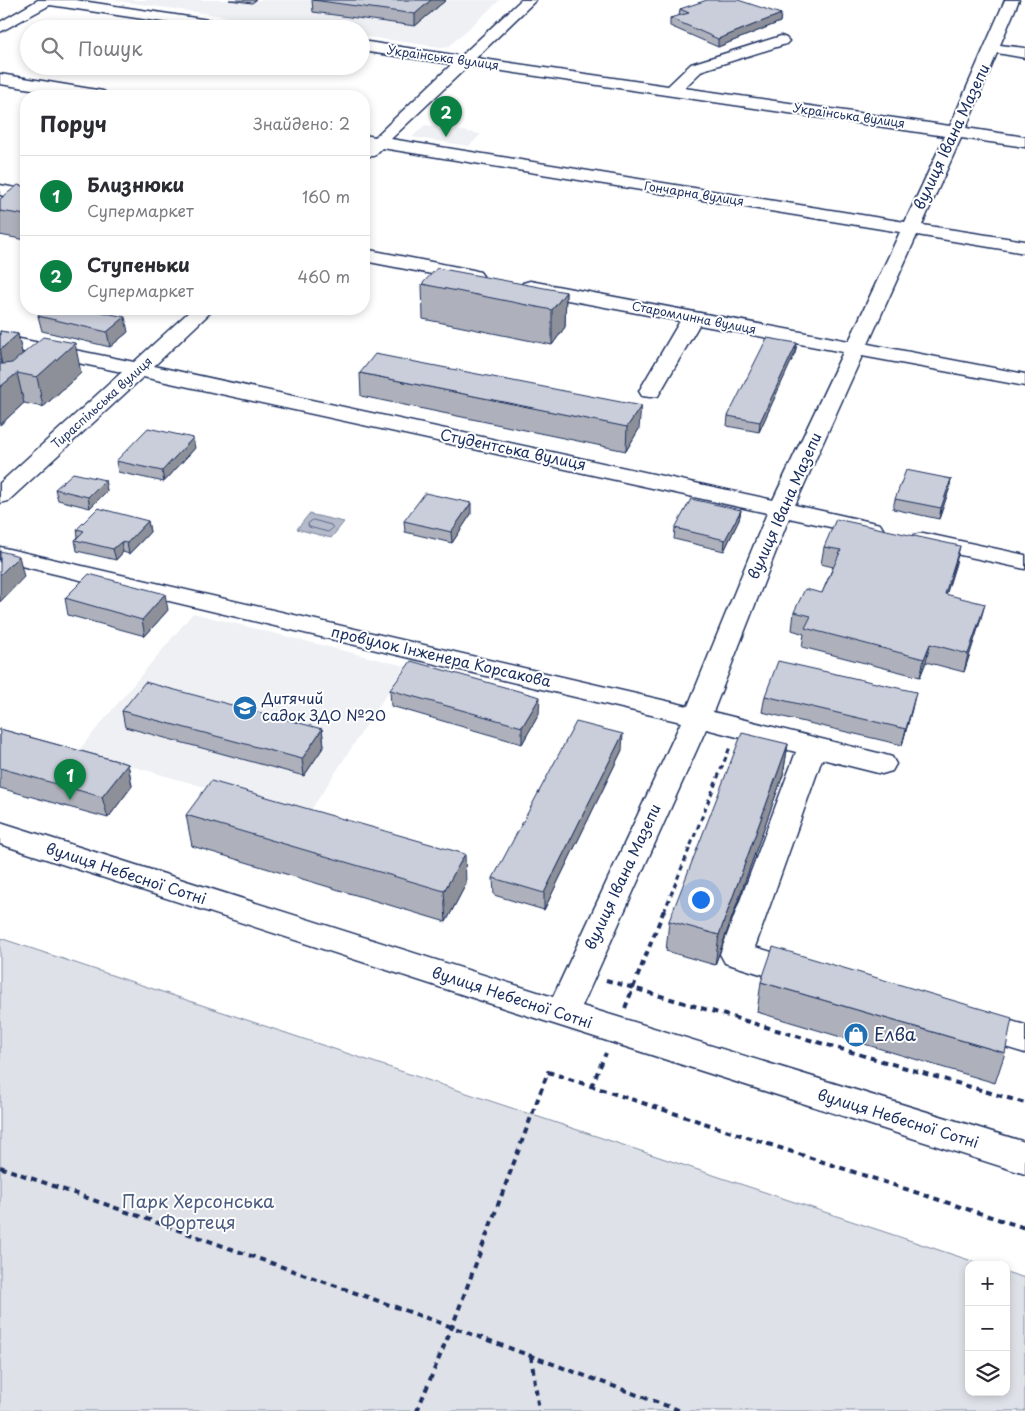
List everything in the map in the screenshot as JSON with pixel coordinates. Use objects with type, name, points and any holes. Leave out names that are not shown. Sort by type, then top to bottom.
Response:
[{"type":"street","points":[[0,28],[48,0],[182,20]]},
{"type":"street","name":"вулиця Івана Мазепи","points":[[562,1013],[579,972],[697,717],[781,509],[956,131],[1012,0]]},
{"type":"street","points":[[505,1],[527,2]]},
{"type":"street","points":[[371,141],[466,61],[527,2]]},
{"type":"street","points":[[673,90],[696,67],[781,41]]},
{"type":"street","name":"Українська вулиця","points":[[370,47],[1025,142]]},
{"type":"street","points":[[992,48],[1025,52]]},
{"type":"street","points":[[0,79],[67,90]]},
{"type":"street","name":"Гончарна вулиця","points":[[371,141],[1025,247]]},
{"type":"street","points":[[0,190],[20,194]]},
{"type":"street","name":"Старомлинна вулиця","points":[[370,256],[1025,380]]},
{"type":"street","name":"Тираспільська вулиця","points":[[0,496],[198,315]]},
{"type":"street","points":[[650,391],[693,318]]},
{"type":"street","name":"Студентська вулиця","points":[[0,342],[268,396],[1025,562]]},
{"type":"street","points":[[30,370],[50,352]]},
{"type":"street","name":"провулок Інженера Корсакова","points":[[0,554],[697,717],[882,764]]},
{"type":"street","points":[[812,746],[736,954],[829,982]]},
{"type":"street","name":"вулиця Небесної Сотні","points":[[0,833],[616,1031],[1025,1158]]},
{"type":"street","points":[[950,1018],[1025,1040]]},
{"type":"path","points":[[592,1087],[738,728]]},
{"type":"path","points":[[579,972],[1025,1103]]},
{"type":"path","points":[[417,1411],[452,1327],[548,1072],[1025,1228]]},
{"type":"path","points":[[0,1167],[452,1327],[681,1411]]},
{"type":"path","points":[[531,1356],[539,1411]]},
{"type":"shaded area","points":[[112,0],[500,0],[447,48],[370,37],[370,20],[251,20]]},
{"type":"shaded area","points":[[425,125],[481,134],[469,146],[412,137]]},
{"type":"shaded area","name":"Дитячий садок ЗДО №20","points":[[193,613],[405,666],[307,816],[78,751]]},
{"type":"green space","name":"Парк Херсонська Фортеця","points":[[0,938],[972,1261],[965,1261],[965,1396],[1010,1396],[1010,1273],[1025,1278],[1025,1411],[0,1411]]},
{"type":"water","points":[[309,514],[344,522],[331,538],[297,529]]},
{"type":"building","points":[[313,0],[431,0],[415,14]]},
{"type":"building","points":[[707,0],[738,0],[781,14],[718,39],[670,18],[689,13],[680,9]]},
{"type":"building","points":[[18,185],[20,186],[20,214],[0,211],[0,199]]},
{"type":"building","points":[[437,268],[566,292],[552,310],[422,284]]},
{"type":"building","points":[[116,315],[125,317],[107,332],[38,316]]},
{"type":"building","points":[[0,331],[18,334],[0,350]]},
{"type":"building","points":[[43,337],[75,343],[37,377],[17,373],[0,387],[0,364],[12,363]]},
{"type":"building","points":[[767,338],[797,343],[760,422],[728,416]]},
{"type":"building","points":[[375,354],[641,406],[627,427],[360,373]]},
{"type":"building","points":[[148,428],[193,438],[162,471],[116,461]]},
{"type":"building","points":[[906,470],[951,479],[941,508],[895,499]]},
{"type":"building","points":[[73,473],[105,480],[88,497],[55,489]]},
{"type":"building","points":[[425,493],[471,503],[451,532],[404,521]]},
{"type":"building","points":[[691,499],[741,510],[725,540],[675,528]]},
{"type":"building","points":[[98,508],[148,521],[127,543],[121,542],[113,549],[75,540],[84,531],[77,529]]},
{"type":"building","points":[[836,519],[960,546],[945,594],[985,604],[968,654],[930,644],[924,659],[805,628],[811,616],[794,612],[805,589],[822,593],[841,550],[824,547]]},
{"type":"building","points":[[0,551],[19,556],[0,575]]},
{"type":"building","points":[[89,574],[165,594],[142,620],[65,598]]},
{"type":"building","points":[[411,661],[540,697],[522,727],[390,690]]},
{"type":"building","points":[[778,661],[916,692],[906,729],[765,696]]},
{"type":"building","points":[[145,682],[322,729],[302,759],[122,711]]},
{"type":"building","points":[[576,722],[623,734],[544,893],[493,878]]},
{"type":"building","points":[[0,729],[128,764],[102,797],[0,768]]},
{"type":"building","points":[[742,733],[788,744],[719,935],[669,921]]},
{"type":"building","points":[[211,781],[465,854],[444,891],[186,815]]},
{"type":"building","points":[[773,947],[1012,1018],[1005,1053],[761,982]]},
{"type":"place","name":"Ступеньки","points":[[446,137]]},
{"type":"place","name":"Дитячий садок ЗДО №20","points":[[245,708]]},
{"type":"place","name":"Близнюки","points":[[70,800]]},
{"type":"place","name":"Елва","points":[[856,1035]]}]
